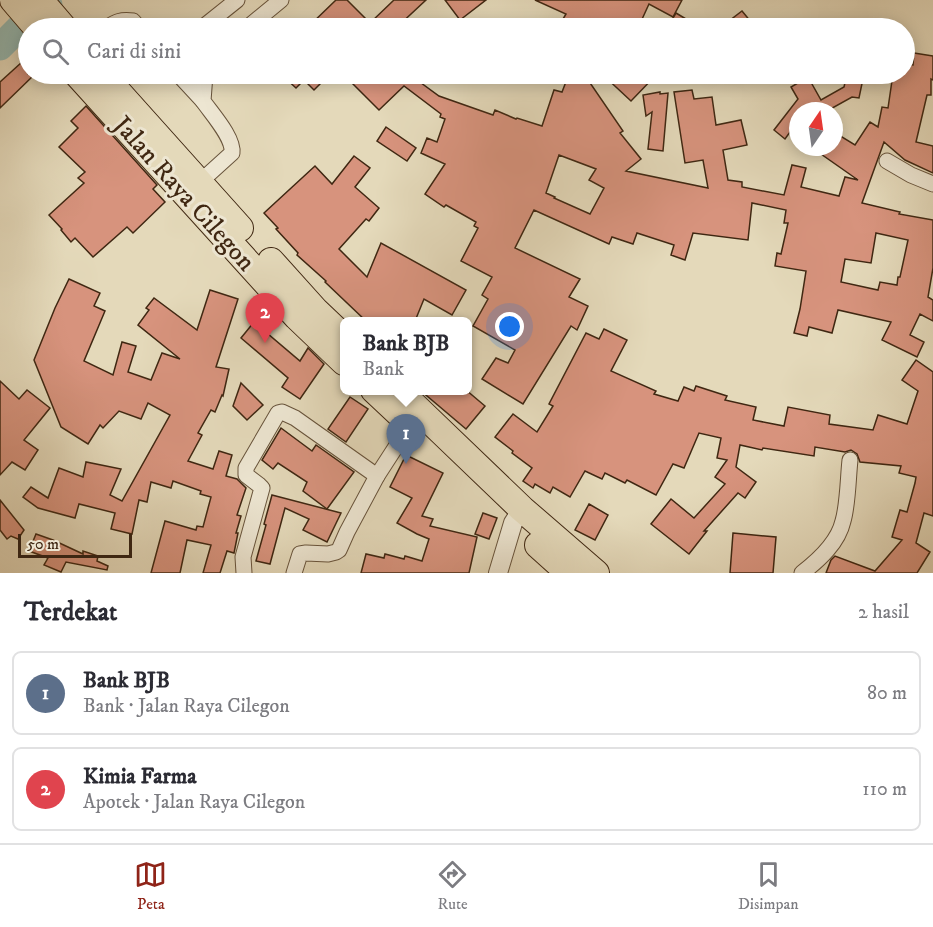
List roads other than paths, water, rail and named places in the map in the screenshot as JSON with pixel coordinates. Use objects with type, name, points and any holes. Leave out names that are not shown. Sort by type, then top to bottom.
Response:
[{"type":"highway","name":"Jalan Raya Cilegon","points":[[86,84],[297,317],[340,357]]},
{"type":"highway","name":"Jalan Raya Cilegon","points":[[111,84],[309,303],[340,333]]},
{"type":"highway","points":[[379,395],[410,425],[518,516],[596,573]]},
{"type":"highway","points":[[403,395],[569,573]]},
{"type":"street","points":[[214,18],[237,0]]},
{"type":"street","points":[[260,18],[281,0]]},
{"type":"street","points":[[187,84],[218,121],[233,146],[232,153],[200,182]]},
{"type":"street","points":[[203,101],[204,84]]},
{"type":"street","points":[[887,161],[911,176],[933,184]]},
{"type":"street","points":[[244,573],[243,557],[262,488],[246,475],[246,468],[278,413],[282,412],[295,418],[377,476]]},
{"type":"street","points":[[294,573],[300,554],[333,553],[339,550],[377,476],[410,425]]},
{"type":"street","points":[[802,573],[827,550],[843,522],[850,460]]},
{"type":"street","points":[[498,573],[518,516]]},
{"type":"waterway","points":[[32,18],[49,5]]},
{"type":"waterway","points":[[0,47],[18,29]]},
{"type":"place","name":"Kimia Farma","points":[[265,343]]},
{"type":"place","name":"Bank BJB","points":[[406,464]]}]
